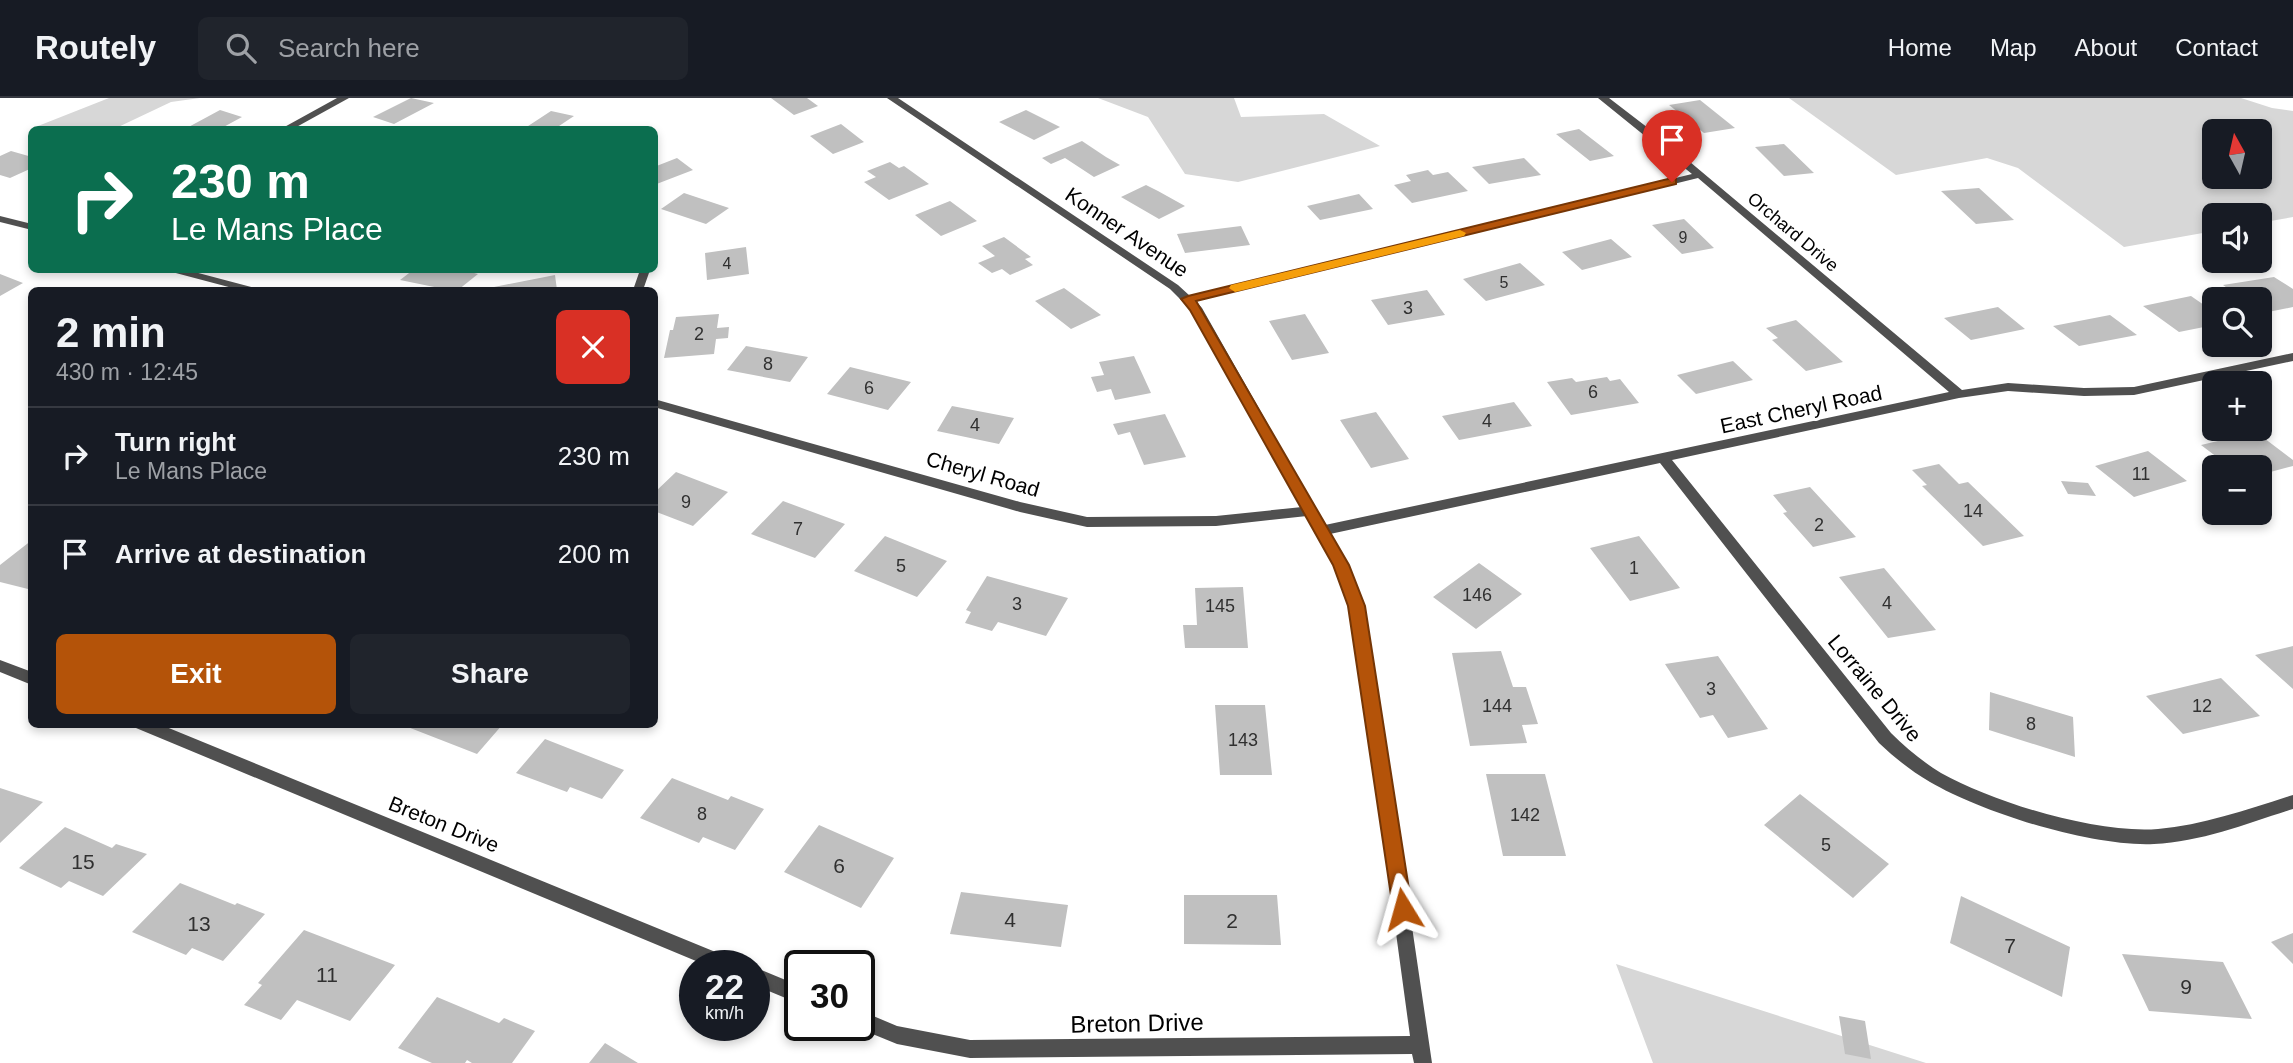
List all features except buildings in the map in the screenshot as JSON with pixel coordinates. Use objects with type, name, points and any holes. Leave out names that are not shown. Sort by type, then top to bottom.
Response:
[{"type":"street","points":[[291,126],[344,98]]},
{"type":"street","name":"Konner Avenue","points":[[892,98],[1188,299],[1196,308],[1308,511],[1341,565],[1356,606],[1422,1054]]},
{"type":"street","name":"Orchard Drive","points":[[1603,98],[1699,175],[1959,394]]},
{"type":"street","points":[[1188,299],[1699,175]]},
{"type":"street","points":[[0,219],[28,227]]},
{"type":"street","points":[[187,273],[240,287]]},
{"type":"street","name":"East Cheryl Road","points":[[1321,531],[1959,394],[2008,387],[2084,392],[2134,391],[2293,357]]},
{"type":"street","name":"Cheryl Road","points":[[658,404],[1020,508],[1087,522],[1216,521],[1308,511]]},
{"type":"street","name":"Lorraine Drive","points":[[1664,458],[1885,738],[1921,769],[1943,782],[2033,815],[2110,835],[2152,837],[2190,833],[2293,802]]},
{"type":"street","points":[[0,666],[28,677]]},
{"type":"street","name":"Breton Drive","points":[[151,728],[690,950]]},
{"type":"street","name":"Breton Drive","points":[[875,1026],[897,1035],[970,1049],[1422,1054]]},
{"type":"shaded area","points":[[109,98],[200,98],[171,102],[120,126],[38,126]]},
{"type":"shaded area","points":[[1098,98],[1234,98],[1241,117],[1324,114],[1380,146],[1238,182],[1185,174],[1148,117]]},
{"type":"shaded area","points":[[1789,98],[2241,98],[2272,108],[2293,111],[2293,217],[2272,221],[2272,203],[2202,203],[2202,233],[2124,247],[2018,168],[1987,158],[1896,175]]},
{"type":"shaded area","points":[[1616,964],[1926,1063],[1653,1063]]},
{"type":"slow traffic","points":[[1235,288],[1460,233]]},
{"type":"route","points":[[1403,909],[1356,606],[1341,565],[1308,511],[1196,308],[1188,299],[1672,182]]}]
